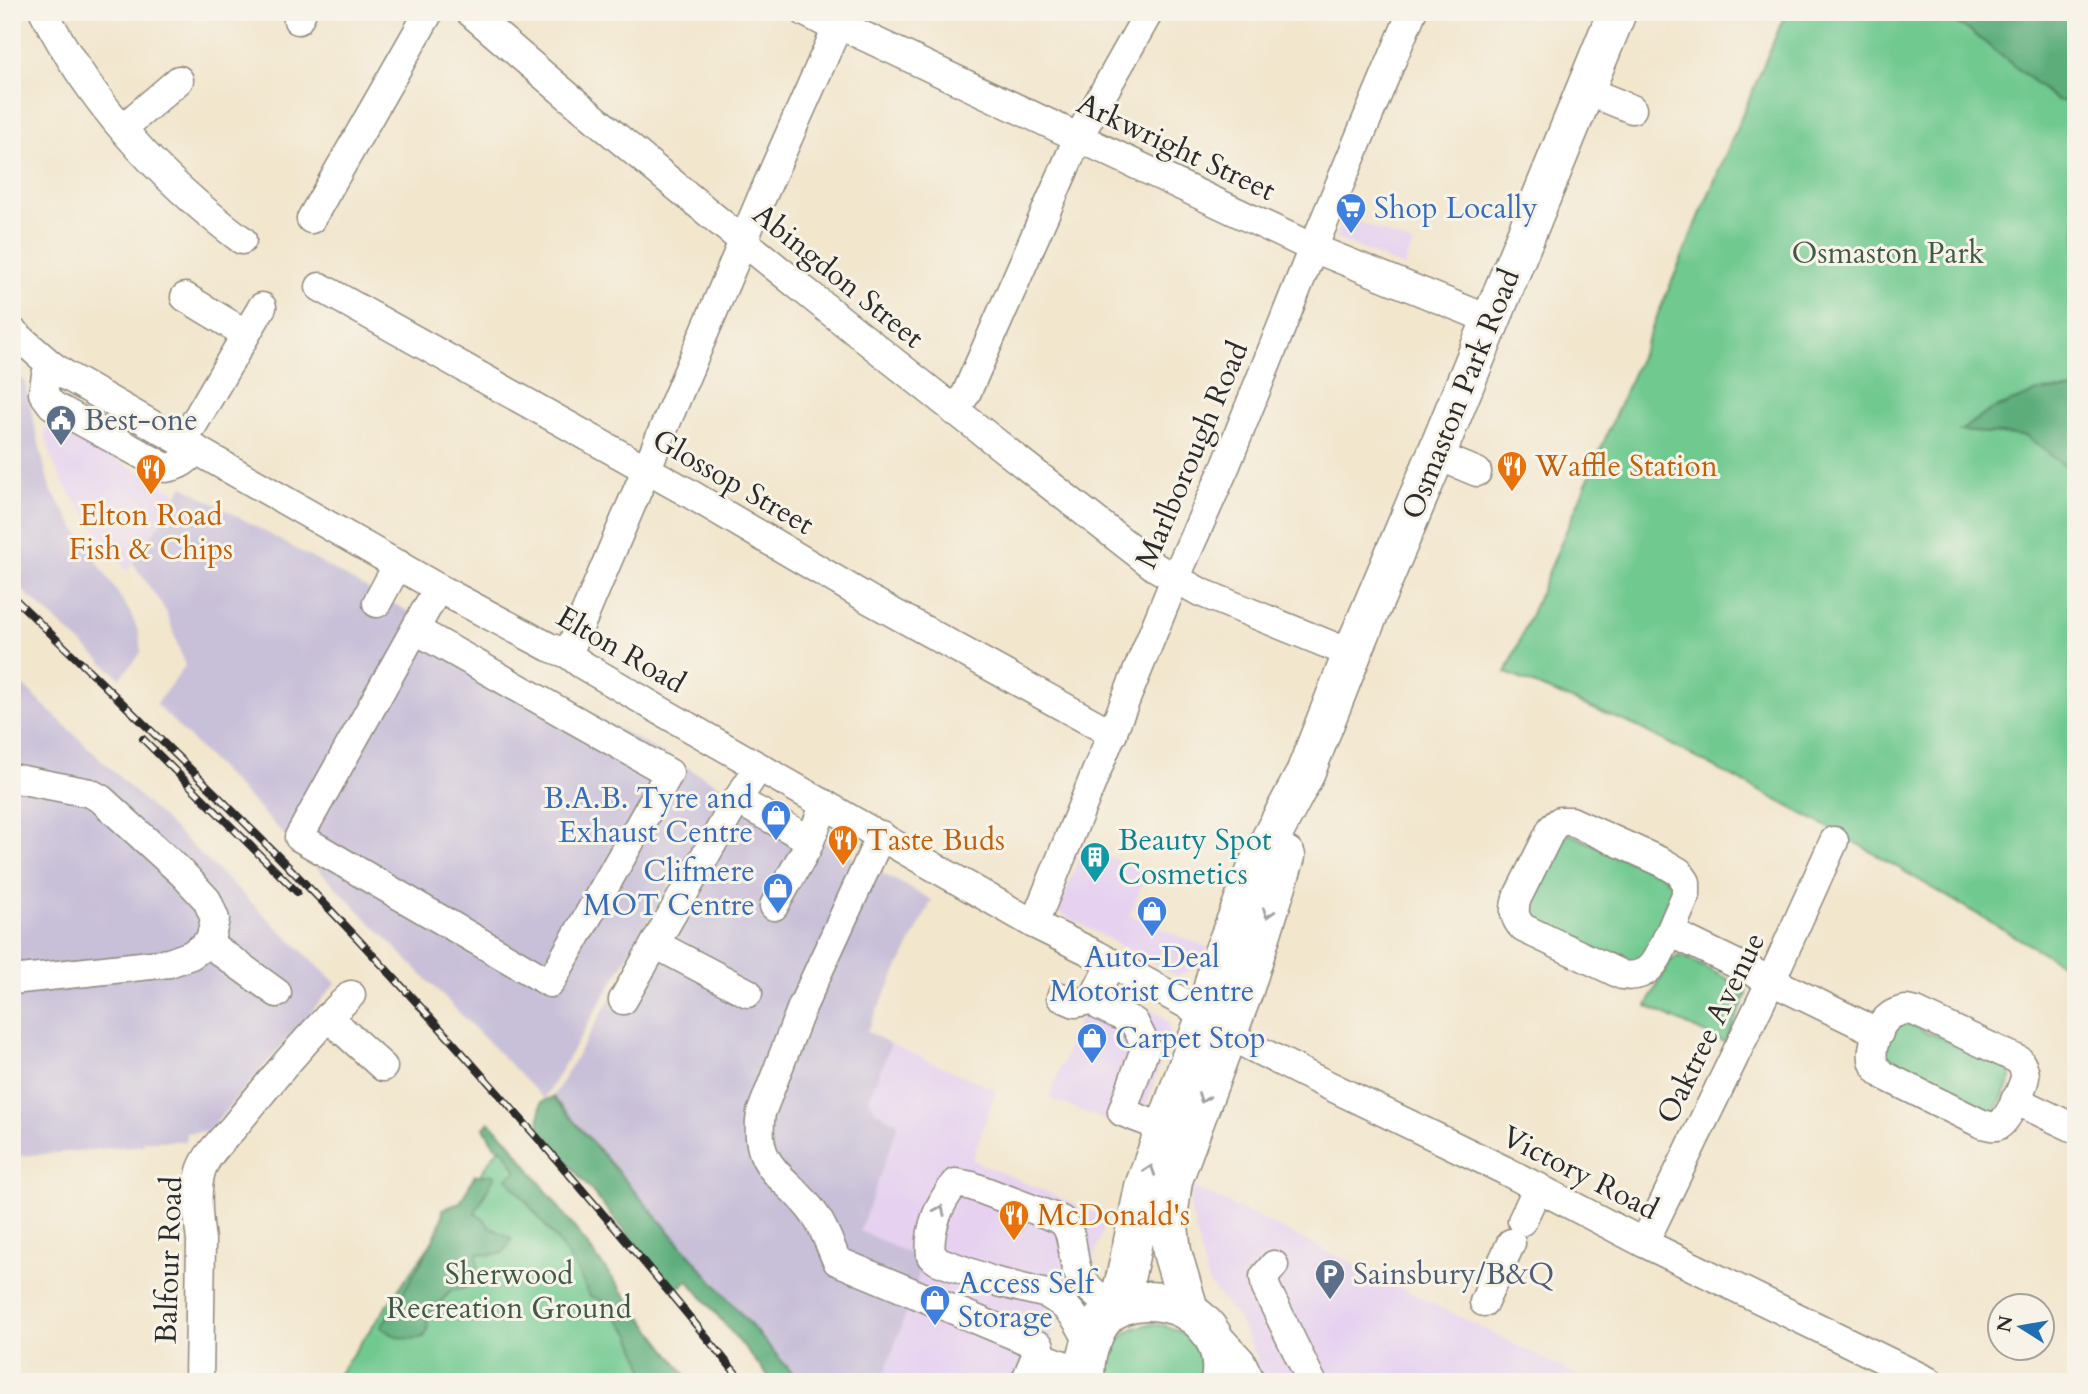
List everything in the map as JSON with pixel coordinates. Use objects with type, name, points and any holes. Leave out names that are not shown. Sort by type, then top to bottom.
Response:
[{"type":"highway","name":"Osmaston Park Road","points":[[1087,1364],[1096,1329],[1116,1308],[1126,1275],[1144,1187],[1164,1128],[1217,1025],[1244,990],[1294,829],[1304,776],[1617,12]]},
{"type":"highway","name":"Osmaston Park Road","points":[[1217,1025],[1191,1130],[1173,1180],[1168,1218],[1172,1252],[1198,1319],[1216,1339],[1221,1354],[1220,1382]]},
{"type":"highway","points":[[1116,1308],[1127,1303],[1152,1301],[1165,1303],[1198,1319]]},
{"type":"street","points":[[44,12],[58,41],[80,74],[141,150],[195,203],[242,240]]},
{"type":"street","points":[[311,219],[429,12]]},
{"type":"street","name":"Abingdon Street","points":[[470,12],[595,121],[743,242],[1155,567],[1200,592],[1352,654]]},
{"type":"street","name":"Arkwright Street","points":[[805,12],[839,21],[1078,138],[1313,247],[1491,320]]},
{"type":"street","points":[[954,411],[965,394],[1078,138],[1149,12]]},
{"type":"street","name":"Marlborough Road","points":[[1034,924],[1412,12]]},
{"type":"street","points":[[568,654],[839,21]]},
{"type":"street","points":[[123,128],[179,80]]},
{"type":"street","points":[[1585,90],[1632,109]]},
{"type":"street","name":"Glossop Street","points":[[320,287],[646,470],[870,600],[1113,734]]},
{"type":"street","points":[[185,297],[246,334]]},
{"type":"street","points":[[189,445],[262,307]]},
{"type":"street","name":"Elton Road","points":[[12,331],[51,365],[189,445],[438,588],[549,647],[568,654],[607,680],[1034,924],[1111,963],[1217,1025]]},
{"type":"street","points":[[1436,456],[1477,472]]},
{"type":"street","points":[[377,603],[398,564]]},
{"type":"street","points":[[416,630],[669,773],[550,983],[299,837],[438,588]]},
{"type":"street","points":[[623,1000],[759,766]]},
{"type":"street","points":[[12,778],[90,793],[101,799],[203,894],[215,919],[208,943],[197,952],[169,963],[12,980]]},
{"type":"street","points":[[737,800],[810,841]]},
{"type":"street","points":[[774,906],[810,841],[825,804]]},
{"type":"street","points":[[1560,821],[1571,821],[1679,872],[1686,882],[1686,895],[1670,932],[1650,969],[1640,975],[1622,975],[1523,928],[1513,909],[1552,828],[1560,821]]},
{"type":"street","points":[[881,835],[802,1007],[761,1113],[759,1127],[765,1161],[815,1214],[837,1261],[1040,1346],[1025,1382]]},
{"type":"street","name":"Oaktree Avenue","points":[[1644,1243],[1771,981],[1835,841]]},
{"type":"street","points":[[1670,932],[1879,1033]]},
{"type":"street","points":[[208,943],[277,993]]},
{"type":"street","points":[[655,944],[748,993]]},
{"type":"street","points":[[1111,963],[1096,999],[1100,1006],[1134,1022],[1146,1046],[1122,1112],[1164,1128]]},
{"type":"street","name":"Balfour Road","points":[[199,1382],[201,1240],[198,1221],[202,1170],[208,1157],[328,1017],[351,995]]},
{"type":"street","points":[[1061,997],[1075,1003],[1096,999]]},
{"type":"street","points":[[1906,1010],[1916,1012],[2010,1055],[2019,1060],[2025,1075],[2015,1100],[2005,1120],[1999,1125],[1991,1126],[1958,1112],[1880,1072],[1872,1055],[1879,1033],[1890,1016],[1906,1010]]},
{"type":"street","points":[[328,1017],[383,1067]]},
{"type":"street","name":"Victory Road","points":[[1217,1025],[1303,1073],[1930,1382]]},
{"type":"street","points":[[2015,1100],[2076,1129]]},
{"type":"street","points":[[1037,1353],[1062,1365],[1087,1364],[1076,1316],[1061,1303],[1042,1293],[993,1280],[938,1261],[931,1256],[933,1227],[942,1204],[956,1183],[972,1186],[1061,1220],[1067,1226],[1076,1267],[1082,1281],[1116,1308]]},
{"type":"street","points":[[1484,1302],[1538,1187]]},
{"type":"street","points":[[1042,1293],[1059,1269],[1071,1241]]},
{"type":"street","points":[[1274,1265],[1264,1277],[1266,1288],[1312,1382]]},
{"type":"street","points":[[1198,1319],[1241,1361],[1251,1382]]},
{"type":"shaded area","points":[[1344,216],[1413,244],[1404,267],[1335,238]]},
{"type":"shaded area","points":[[12,375],[24,380],[50,489],[130,612],[139,633],[141,653],[120,678],[12,581]]},
{"type":"shaded area","points":[[51,423],[177,493],[127,571],[66,487],[54,465],[44,433]]},
{"type":"shaded area","points":[[183,486],[726,789],[544,1099],[156,704],[185,666],[166,611],[133,563]]},
{"type":"shaded area","points":[[12,675],[336,983],[208,1131],[186,1133],[186,1141],[144,1141],[143,1145],[12,1157]]},
{"type":"shaded area","points":[[730,791],[932,900],[867,1031],[891,1044],[869,1098],[876,1112],[899,1123],[860,1231],[919,1258],[921,1269],[882,1382],[800,1382],[553,1097]]},
{"type":"shaded area","points":[[1083,847],[1147,871],[1130,915],[1208,948],[1198,967],[1177,976],[1058,912]]},
{"type":"shaded area","points":[[1094,980],[1164,1017],[1170,1026],[1168,1040],[1137,1133],[1049,1098]]},
{"type":"shaded area","points":[[891,1044],[996,1090],[972,1160],[1107,1218],[1091,1266],[1061,1315],[1032,1382],[882,1382],[921,1269],[860,1231],[899,1123],[876,1112],[868,1097]]},
{"type":"shaded area","name":"Sainsbury/B&Q","points":[[1192,1186],[1591,1382],[1249,1382],[1257,1357],[1236,1315],[1208,1283],[1190,1206]]},
{"type":"green space","name":"Osmaston Park","points":[[1786,12],[2076,12],[2076,390],[2040,391],[2045,434],[2076,477],[2076,972],[1837,832],[1638,727],[1506,673]]},
{"type":"green space","points":[[1938,12],[2076,12],[2076,103],[2056,100],[1973,33]]},
{"type":"green space","points":[[2076,390],[2076,477],[2026,436],[1960,431],[1991,410],[2040,391]]},
{"type":"green space","points":[[1570,834],[1660,874],[1675,886],[1646,955],[1632,967],[1531,919],[1526,907],[1563,836]]},
{"type":"green space","points":[[1677,956],[1746,988],[1747,994],[1725,1043],[1647,1006],[1668,963]]},
{"type":"green space","points":[[1904,1022],[2011,1068],[2011,1079],[1997,1109],[1987,1113],[1886,1062],[1885,1038]]},
{"type":"green space","points":[[553,1097],[800,1382],[773,1382],[688,1280],[675,1291],[539,1128],[541,1102]]},
{"type":"green space","points":[[489,1122],[506,1138],[691,1382],[649,1382],[631,1335],[604,1301],[589,1296],[563,1250],[507,1178],[517,1171],[505,1151],[494,1145],[484,1128]]},
{"type":"green space","name":"Sherwood Recreation Ground","points":[[506,1138],[691,1382],[333,1382]]},
{"type":"green space","points":[[475,1175],[495,1175],[475,1213],[490,1227],[512,1239],[503,1253],[478,1253],[477,1277],[465,1288],[451,1291],[427,1316],[428,1330],[424,1337],[401,1338],[391,1334],[381,1327],[428,1251],[443,1209],[460,1203]]},
{"type":"green space","points":[[1149,1324],[1172,1328],[1190,1340],[1200,1359],[1200,1382],[1107,1382],[1108,1361],[1116,1344],[1130,1331]]},
{"type":"railway","points":[[12,596],[230,808],[357,938],[554,1157],[743,1382]]},
{"type":"railway","points":[[143,739],[297,892]]},
{"type":"place","name":"Shop Locally","points":[[1351,235]]},
{"type":"place","name":"Best-one","points":[[61,447]]},
{"type":"place","name":"Waffle Station","points":[[1512,493]]},
{"type":"place","name":"Elton Road Fish & Chips","points":[[151,496]]},
{"type":"place","name":"B.A.B. Tyre and Exhaust Centre","points":[[776,842]]},
{"type":"place","name":"Taste Buds","points":[[843,867]]},
{"type":"place","name":"Beauty Spot Cosmetics","points":[[1095,884]]},
{"type":"place","name":"Clifmere MOT Centre","points":[[778,915]]},
{"type":"place","name":"Auto-Deal Motorist Centre","points":[[1152,938]]},
{"type":"place","name":"Carpet Stop","points":[[1092,1065]]},
{"type":"place","name":"McDonald's","points":[[1014,1242]]},
{"type":"place","name":"Sainsbury/B&Q","points":[[1330,1301]]},
{"type":"place","name":"Access Self Storage","points":[[935,1327]]}]
